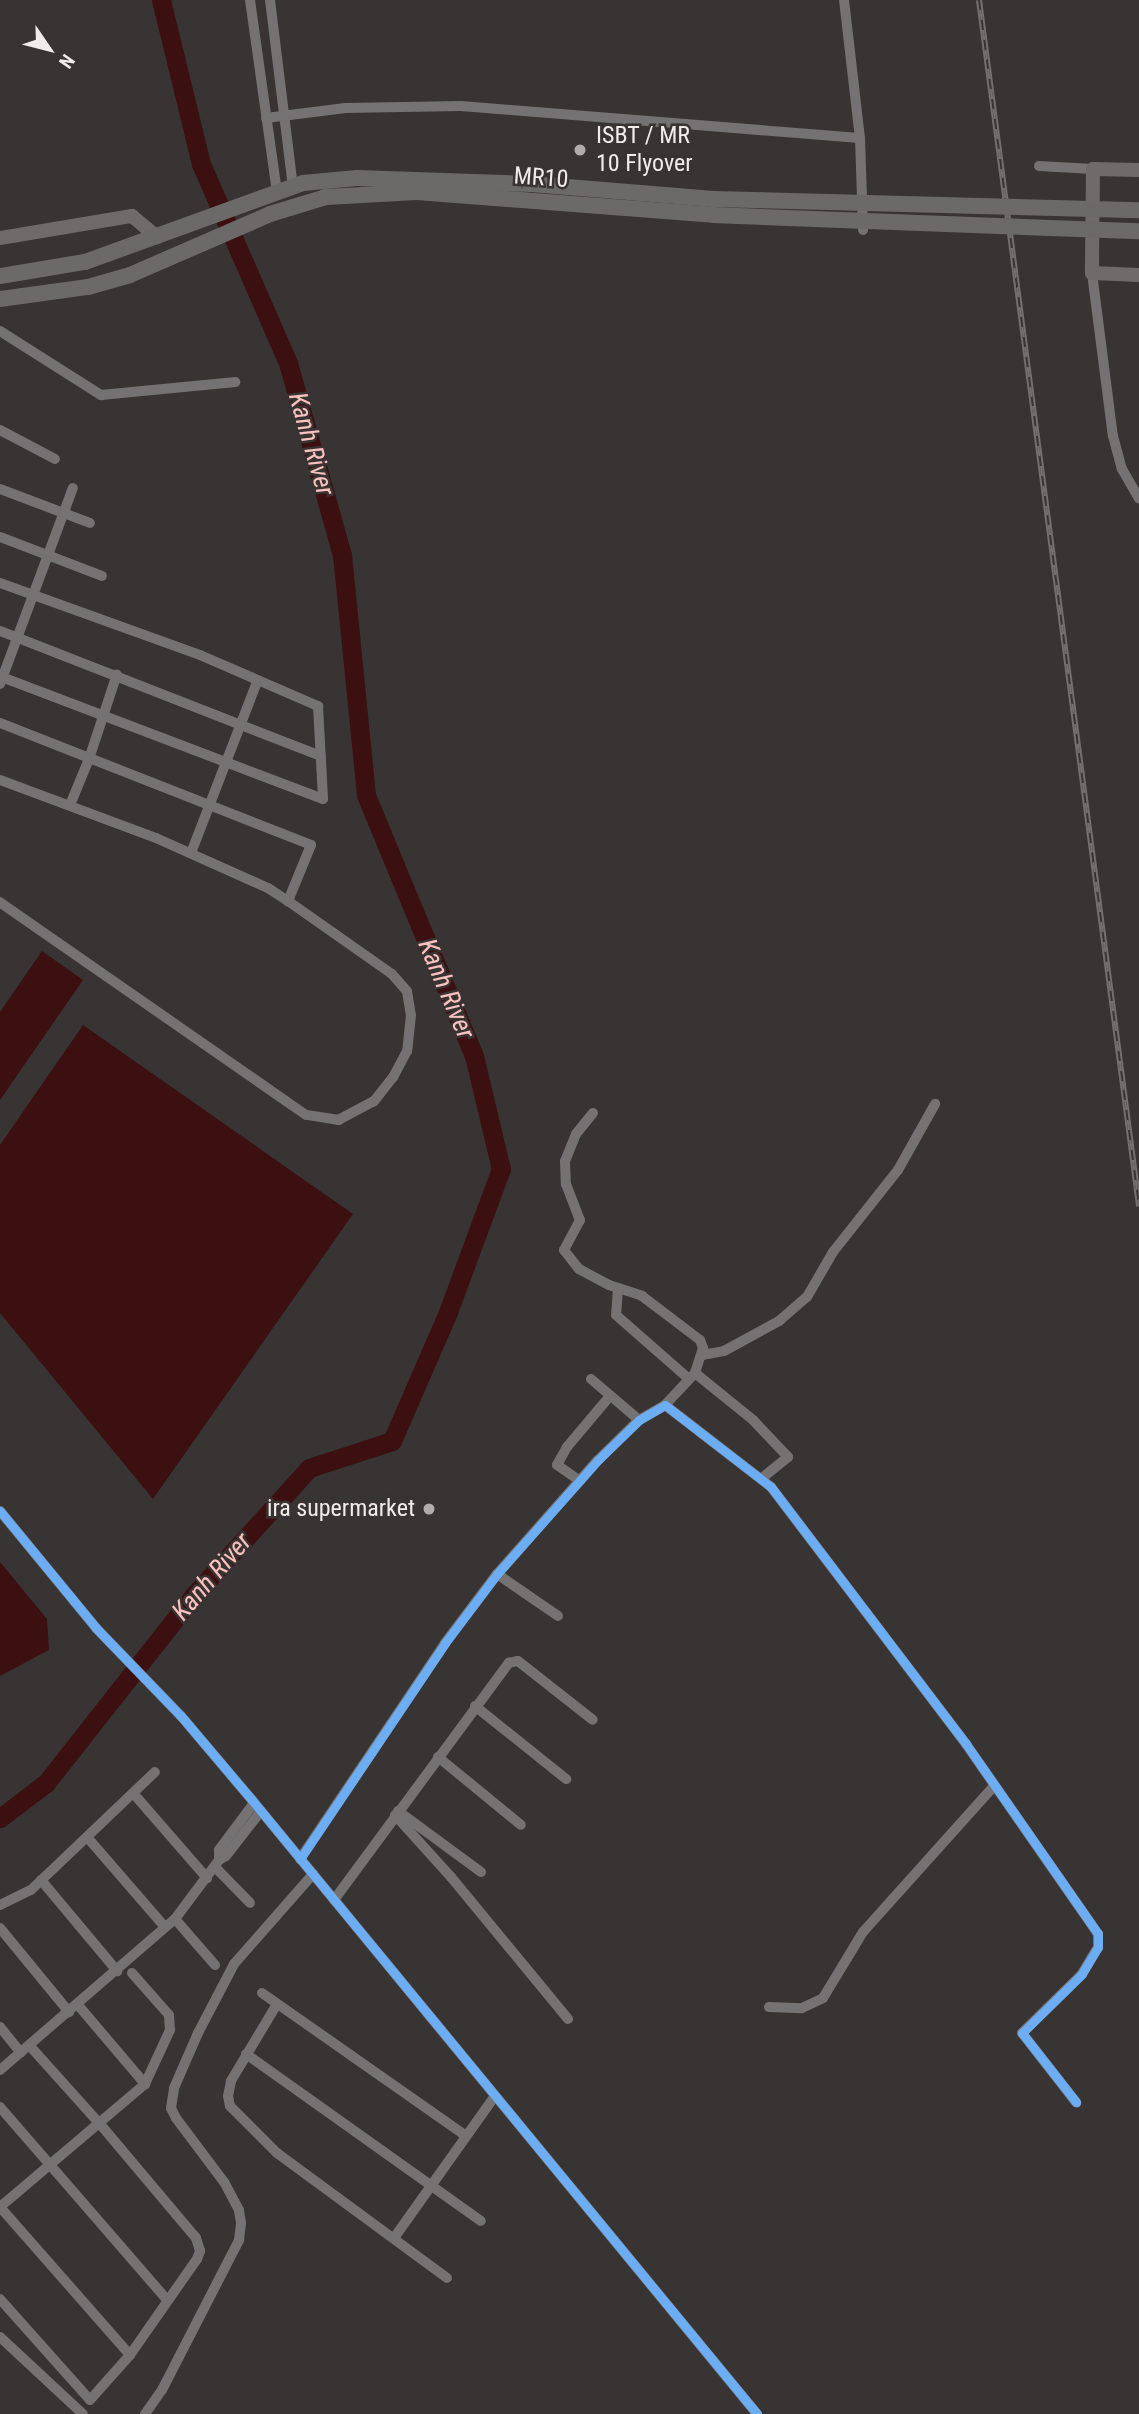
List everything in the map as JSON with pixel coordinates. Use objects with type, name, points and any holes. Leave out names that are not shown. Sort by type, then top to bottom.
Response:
[{"type":"main road","name":"MR10","points":[[0,276],[85,262],[285,188],[358,178],[531,184],[713,207],[1139,210]]},
{"type":"main road","name":"MR10","points":[[0,299],[88,287],[130,275],[270,214],[326,197],[417,192],[1139,231]]},
{"type":"street","points":[[250,0],[266,118],[285,188]]},
{"type":"street","points":[[270,0],[285,115],[285,188]]},
{"type":"street","points":[[844,0],[860,138],[863,230]]},
{"type":"street","points":[[266,118],[345,108],[461,106],[860,138]]},
{"type":"street","points":[[1039,166],[1139,170]]},
{"type":"street","points":[[1093,169],[1092,273],[1113,436],[1122,469],[1139,499]]},
{"type":"street","points":[[0,238],[132,216],[157,237]]},
{"type":"street","points":[[1092,273],[1139,275]]},
{"type":"street","points":[[0,331],[75,381],[102,395],[235,382]]},
{"type":"street","points":[[0,430],[55,459]]},
{"type":"street","points":[[0,583],[34,596],[200,656],[318,706],[323,799],[105,715],[1,679],[17,638],[34,596],[50,556],[74,488]]},
{"type":"street","points":[[0,489],[90,523]]},
{"type":"street","points":[[0,537],[102,576]]},
{"type":"street","points":[[0,631],[321,755]]},
{"type":"street","points":[[70,805],[105,715],[117,674]]},
{"type":"street","points":[[191,853],[257,682]]},
{"type":"street","points":[[0,723],[311,845],[288,901]]},
{"type":"street","points":[[0,780],[191,853],[268,888],[288,901],[392,974],[407,991],[411,1015],[407,1051],[393,1077],[374,1101],[339,1120],[306,1115],[0,902]]},
{"type":"street","points":[[702,1355],[724,1352],[779,1321],[807,1297],[834,1252],[898,1170],[935,1104]]},
{"type":"street","points":[[300,1859],[445,1643],[497,1574],[639,1420],[665,1405],[692,1376],[702,1355],[700,1340],[656,1305],[579,1269],[564,1250],[580,1220],[566,1184],[565,1161],[576,1134],[593,1113]]},
{"type":"street","points":[[618,1288],[616,1315],[692,1376],[753,1420],[788,1457],[761,1479]]},
{"type":"street","points":[[591,1379],[639,1420]]},
{"type":"street","points":[[580,1481],[557,1465],[567,1447],[610,1396]]},
{"type":"street","points":[[665,1405],[771,1487],[875,1620],[1097,1934],[1098,1947],[1082,1974],[1022,2033],[1076,2102]]},
{"type":"street","points":[[0,1511],[96,1628],[181,1716],[258,1807],[757,2414]]},
{"type":"street","points":[[497,1574],[558,1616]]},
{"type":"street","points":[[334,1900],[502,1669],[518,1661],[593,1720]]},
{"type":"street","points":[[475,1706],[566,1779]]},
{"type":"street","points":[[438,1757],[521,1825]]},
{"type":"street","points":[[0,1905],[23,1895],[41,1880],[155,1772]]},
{"type":"street","points":[[769,2007],[802,2008],[823,1998],[863,1932],[994,1786]]},
{"type":"street","points":[[132,1793],[207,1878]]},
{"type":"street","points":[[0,2070],[175,1919],[258,1807]]},
{"type":"street","points":[[396,1813],[481,1872]]},
{"type":"street","points":[[396,1813],[568,2019]]},
{"type":"street","points":[[87,1837],[165,1927]]},
{"type":"street","points":[[217,1863],[250,1903]]},
{"type":"street","points":[[145,2414],[162,2390],[239,2240],[240,2232],[239,2210],[224,2182],[176,2118],[172,2108],[174,2088],[234,1964],[313,1874]]},
{"type":"street","points":[[41,1880],[117,1971]]},
{"type":"street","points":[[175,1919],[215,1965]]},
{"type":"street","points":[[0,1928],[69,2012]]},
{"type":"street","points":[[130,2355],[0,2207],[145,2084],[167,2039],[171,2020],[132,1973]]},
{"type":"street","points":[[262,1993],[466,2136]]},
{"type":"street","points":[[78,2004],[145,2084]]},
{"type":"street","points":[[277,2004],[231,2081],[228,2096],[237,2116],[277,2153],[447,2278]]},
{"type":"street","points":[[0,2027],[21,2053]]},
{"type":"street","points":[[0,2337],[81,2413],[130,2355],[197,2259],[199,2245],[99,2123],[30,2046]]},
{"type":"street","points":[[246,2054],[481,2221]]},
{"type":"street","points":[[394,2238],[495,2096]]},
{"type":"street","points":[[0,2107],[167,2300]]},
{"type":"street","points":[[0,2299],[90,2400]]},
{"type":"shaded area","points":[[42,951],[83,980],[0,1100],[0,1012]]},
{"type":"shaded area","points":[[83,1025],[353,1214],[153,1499],[0,1313],[0,1145]]},
{"type":"shaded area","points":[[0,1562],[47,1619],[49,1650],[0,1676]]},
{"type":"waterway","name":"Kanh River","points":[[0,1818],[46,1783],[194,1595],[309,1468],[392,1441],[448,1312],[501,1169],[474,1056],[366,795],[342,555],[288,363],[201,164],[161,0]]},
{"type":"railway","points":[[979,0],[1139,1206]]},
{"type":"cycle path","points":[[300,1859],[445,1643],[497,1574],[598,1460],[639,1420],[665,1405],[771,1487],[966,1744],[1098,1934],[1098,1947],[1082,1974],[1022,2033],[1076,2102]]},
{"type":"cycle path","points":[[0,1511],[96,1628],[181,1716],[252,1800],[757,2414]]},
{"type":"place","name":"ISBT / MR 10 Flyover","points":[[580,150]]},
{"type":"place","name":"ira supermarket","points":[[429,1509]]}]
